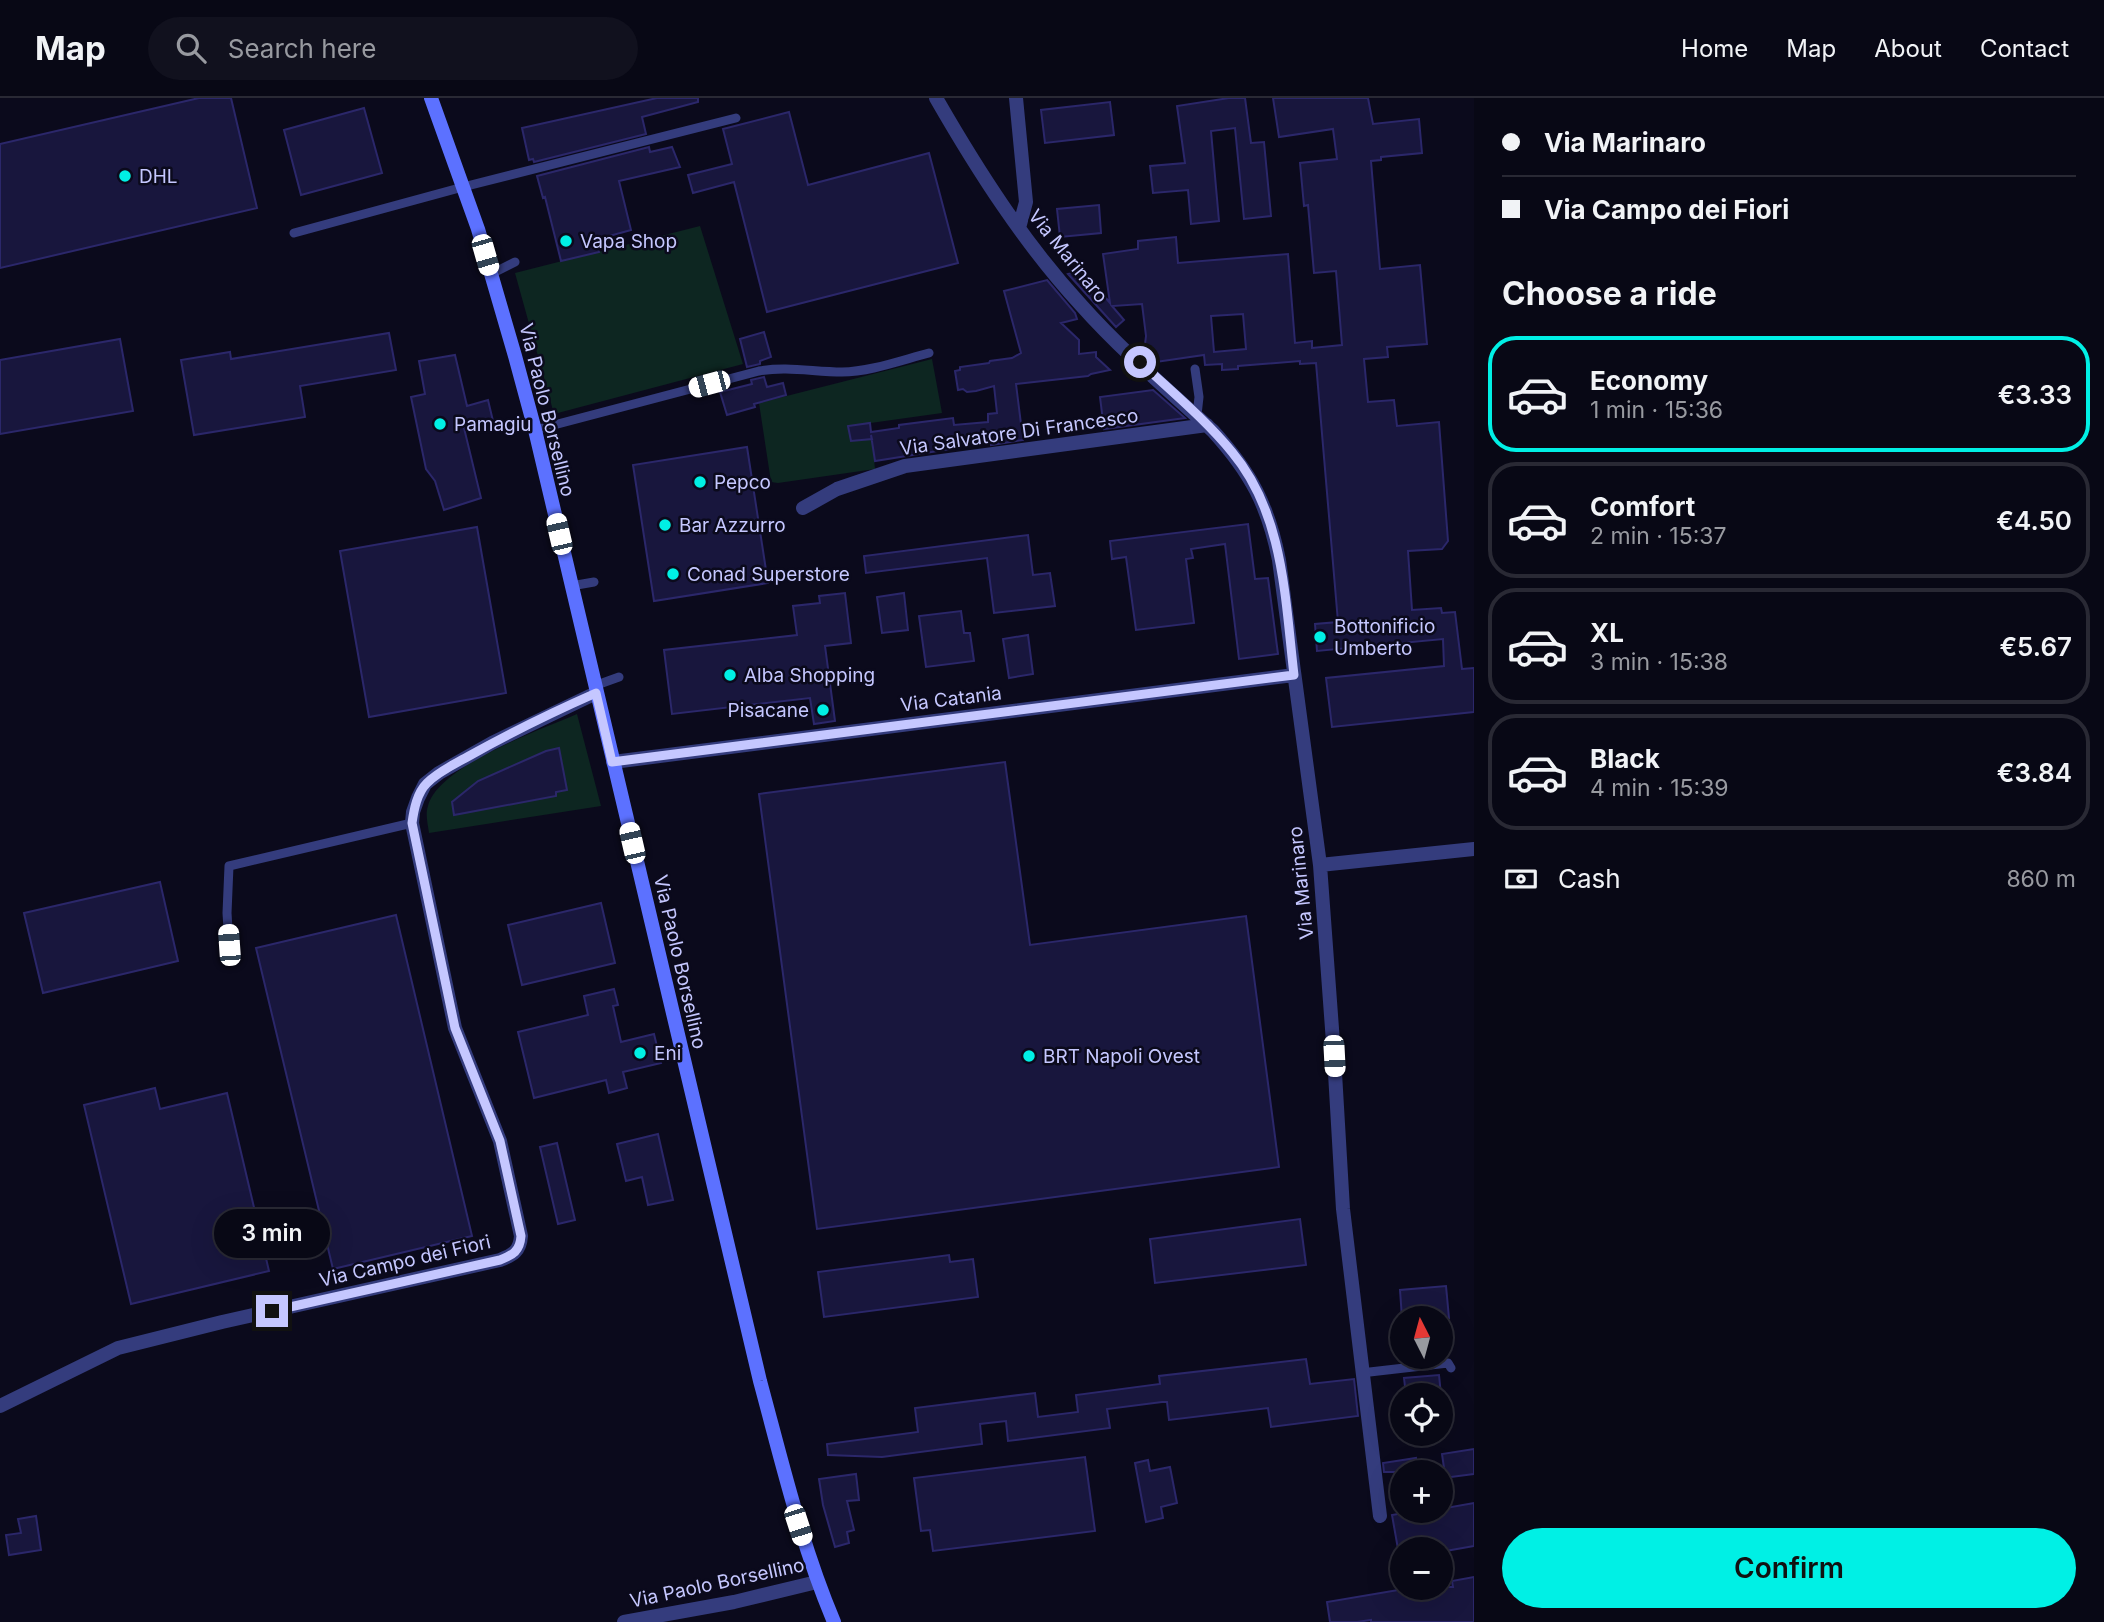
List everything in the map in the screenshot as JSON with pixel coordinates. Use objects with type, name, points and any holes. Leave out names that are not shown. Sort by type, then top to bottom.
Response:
[{"type":"main road","name":"Via Paolo Borsellino","points":[[431,98],[491,274],[535,430],[760,1381],[798,1525],[834,1622]]},
{"type":"street","name":"Via Marinaro","points":[[936,98],[962,143],[1019,228],[1083,307],[1233,453],[1248,473],[1269,518],[1279,560],[1320,865],[1343,1209],[1380,1516]]},
{"type":"street","points":[[1016,98],[1026,201],[1019,228]]},
{"type":"street","name":"Via Salvatore Di Francesco","points":[[803,508],[837,489],[905,466],[1202,420]]},
{"type":"street","name":"Via Catania","points":[[612,762],[1294,675]]},
{"type":"street","name":"Via Campo dei Fiori","points":[[0,1406],[117,1348],[500,1260],[515,1253],[521,1236],[500,1141],[455,1028],[412,823],[413,812],[425,785],[439,774],[492,743],[595,690]]},
{"type":"street","points":[[1320,865],[1474,849]]},
{"type":"street","name":"Via Paolo Borsellino","points":[[624,1622],[734,1602],[817,1582]]},
{"type":"lane","points":[[293,233],[736,118]]},
{"type":"lane","points":[[491,274],[515,262]]},
{"type":"lane","points":[[535,430],[759,371],[790,368],[857,371],[929,353]]},
{"type":"lane","points":[[1195,369],[1202,420]]},
{"type":"lane","points":[[571,586],[594,582]]},
{"type":"lane","points":[[595,690],[619,677]]},
{"type":"lane","points":[[229,945],[229,866],[412,823]]},
{"type":"lane","points":[[1361,1373],[1396,1369]]},
{"type":"green space","points":[[700,226],[743,364],[554,414],[515,273]]},
{"type":"green space","points":[[932,359],[942,413],[849,426],[851,441],[872,439],[875,469],[771,482],[759,403]]},
{"type":"green space","points":[[577,714],[601,806],[429,833],[428,806],[436,791],[450,777],[492,751]]},
{"type":"building","name":"DHL","points":[[199,98],[231,98],[257,208],[0,268],[0,144]]},
{"type":"building","points":[[657,98],[698,98],[698,102],[642,117],[646,134],[534,162],[533,159],[529,160],[522,128]]},
{"type":"building","points":[[1245,98],[1251,143],[1264,142],[1271,216],[1244,219],[1235,128],[1211,131],[1219,221],[1191,224],[1188,190],[1153,193],[1150,166],[1185,163],[1177,106]]},
{"type":"building","points":[[1273,98],[1368,98],[1373,124],[1419,119],[1422,153],[1381,157],[1381,160],[1371,161],[1380,269],[1420,265],[1427,344],[1387,347],[1388,357],[1364,359],[1368,402],[1394,400],[1397,426],[1439,422],[1448,541],[1442,549],[1408,551],[1412,610],[1441,608],[1442,613],[1455,612],[1462,669],[1474,668],[1474,712],[1332,727],[1326,678],[1444,666],[1443,639],[1317,651],[1315,624],[1338,622],[1316,363],[1300,364],[1300,361],[1238,366],[1238,369],[1222,370],[1222,364],[1205,365],[1204,355],[1156,362],[1144,352],[1146,336],[1142,304],[1112,306],[1124,320],[1116,327],[1068,274],[1083,270],[1110,303],[1103,254],[1138,249],[1138,241],[1176,237],[1178,263],[1288,254],[1295,343],[1312,341],[1312,348],[1342,345],[1336,271],[1314,273],[1308,205],[1304,206],[1300,163],[1337,159],[1333,129],[1279,137]],"holes":[[[1243,314],[1246,349],[1214,352],[1211,316]]]},
{"type":"building","points":[[1110,102],[1114,135],[1045,143],[1041,110]]},
{"type":"building","points":[[364,108],[382,173],[301,195],[284,130]]},
{"type":"building","points":[[789,112],[808,185],[929,153],[958,263],[767,312],[734,182],[693,193],[688,175],[732,164],[723,129]]},
{"type":"building","points":[[649,147],[650,152],[672,147],[680,167],[619,181],[631,230],[595,240],[599,252],[561,261],[537,176]]},
{"type":"building","points":[[1099,205],[1101,233],[1060,237],[1057,209]]},
{"type":"building","points":[[1047,280],[1075,313],[1077,319],[1061,323],[1079,340],[1079,354],[1096,352],[1096,357],[1110,370],[1088,376],[1016,384],[1023,440],[991,445],[990,440],[957,444],[957,448],[875,461],[872,439],[851,441],[848,426],[870,423],[871,432],[899,428],[899,425],[953,418],[954,425],[988,422],[988,414],[997,413],[994,386],[967,392],[958,390],[955,371],[960,370],[960,367],[1012,358],[1021,353],[1004,291]]},
{"type":"building","points":[[764,332],[771,357],[760,361],[760,364],[747,367],[740,339]]},
{"type":"building","points":[[389,333],[396,370],[300,386],[305,417],[194,435],[181,360],[230,352],[231,359]]},
{"type":"building","points":[[120,339],[133,411],[0,434],[0,360]]},
{"type":"building","name":"Pamagiu","points":[[455,355],[467,406],[488,400],[493,421],[464,428],[481,498],[444,510],[435,481],[426,469],[411,397],[425,394],[419,361]]},
{"type":"building","points":[[764,377],[767,387],[783,383],[786,395],[727,415],[720,392],[752,384],[751,380]]},
{"type":"building","points":[[1153,390],[1185,418],[1104,429],[1100,397]]},
{"type":"building","points":[[747,447],[768,583],[654,601],[633,465]]},
{"type":"building","points":[[1248,524],[1255,579],[1268,578],[1278,654],[1239,659],[1225,544],[1191,549],[1193,558],[1186,559],[1194,623],[1136,630],[1126,557],[1112,559],[1110,541]]},
{"type":"building","points":[[477,527],[506,693],[369,717],[340,551]]},
{"type":"building","points":[[1028,535],[1033,575],[1050,573],[1055,606],[994,613],[987,558],[866,573],[864,556]]},
{"type":"building","name":"Alba Shopping","points":[[845,593],[851,643],[825,646],[835,721],[814,724],[810,698],[672,714],[664,650],[797,635],[793,606],[820,603],[819,596]]},
{"type":"building","points":[[904,593],[908,630],[882,633],[877,597]]},
{"type":"building","points":[[961,611],[964,633],[970,633],[974,661],[926,667],[919,616]]},
{"type":"building","points":[[1028,635],[1033,674],[1009,678],[1003,639]]},
{"type":"building","points":[[559,748],[567,790],[556,792],[556,796],[454,815],[452,802],[478,781],[546,751]]},
{"type":"building","name":"BRT Napoli Ovest","points":[[1005,762],[1030,945],[1246,916],[1279,1167],[817,1229],[759,794]]},
{"type":"building","points":[[160,882],[178,961],[43,993],[24,913]]},
{"type":"building","points":[[601,903],[615,963],[522,985],[508,925]]},
{"type":"building","points":[[396,915],[472,1236],[333,1269],[256,948]]},
{"type":"building","points":[[614,989],[618,1005],[613,1006],[621,1042],[654,1034],[661,1063],[623,1072],[627,1088],[609,1093],[606,1080],[534,1098],[518,1032],[588,1015],[584,996]]},
{"type":"building","points":[[155,1088],[160,1109],[227,1093],[269,1271],[131,1304],[84,1105]]},
{"type":"building","points":[[658,1134],[673,1200],[648,1205],[642,1177],[626,1181],[617,1144]]},
{"type":"building","points":[[557,1143],[575,1220],[558,1224],[540,1147]]},
{"type":"building","points":[[1300,1219],[1306,1265],[1155,1283],[1150,1239]]},
{"type":"building","points":[[949,1255],[950,1262],[973,1259],[978,1297],[824,1317],[818,1272]]},
{"type":"building","points":[[1446,1286],[1448,1306],[1401,1306],[1400,1290]]},
{"type":"building","points":[[1306,1359],[1310,1384],[1354,1379],[1358,1416],[1271,1427],[1268,1408],[1169,1420],[1167,1402],[1162,1402],[1107,1409],[1110,1428],[1008,1441],[1006,1421],[980,1424],[982,1444],[882,1457],[828,1455],[827,1444],[918,1432],[915,1408],[1035,1393],[1038,1417],[1078,1412],[1076,1395],[1160,1384],[1159,1376]]},
{"type":"building","points":[[1439,1375],[1440,1383],[1405,1383],[1404,1378]]},
{"type":"building","points":[[1474,1449],[1474,1474],[1453,1477],[1453,1460],[1443,1460],[1442,1454]]},
{"type":"building","points":[[1085,1457],[1095,1531],[933,1551],[930,1530],[921,1531],[914,1478]]},
{"type":"building","points":[[1148,1460],[1150,1471],[1170,1467],[1177,1503],[1161,1507],[1163,1518],[1146,1522],[1135,1463]]},
{"type":"building","points":[[1390,1462],[1390,1472],[1384,1472],[1383,1463]]},
{"type":"building","points":[[856,1474],[859,1500],[847,1501],[854,1530],[847,1532],[849,1543],[835,1547],[819,1479]]},
{"type":"building","points":[[1474,1503],[1474,1546],[1453,1550],[1453,1537],[1396,1537],[1393,1523],[1453,1523],[1453,1507]]},
{"type":"building","points":[[36,1516],[41,1550],[9,1555],[6,1535],[21,1533],[18,1519]]},
{"type":"building","points":[[1474,1577],[1474,1622],[1330,1622],[1327,1602],[1390,1591],[1390,1600],[1453,1600],[1453,1581]]},
{"type":"place","name":"DHL","points":[[125,176]]},
{"type":"place","name":"Vapa Shop","points":[[566,241]]},
{"type":"place","name":"Pamagiu","points":[[440,424]]},
{"type":"place","name":"Pepco","points":[[700,482]]},
{"type":"place","name":"Bar Azzurro","points":[[665,525]]},
{"type":"place","name":"Conad Superstore","points":[[673,574]]},
{"type":"place","name":"Bottonificio Umberto","points":[[1320,637]]},
{"type":"place","name":"Alba Shopping","points":[[730,675]]},
{"type":"place","name":"Pisacane","points":[[823,710]]},
{"type":"place","name":"Eni","points":[[640,1053]]},
{"type":"place","name":"BRT Napoli Ovest","points":[[1029,1056]]},
{"type":"route","points":[[272,1311],[500,1260],[515,1253],[521,1243],[500,1141],[455,1028],[412,823],[418,797],[425,785],[439,774],[492,743],[596,693],[612,762],[1294,675],[1279,560],[1261,497],[1233,453],[1140,362]]}]
